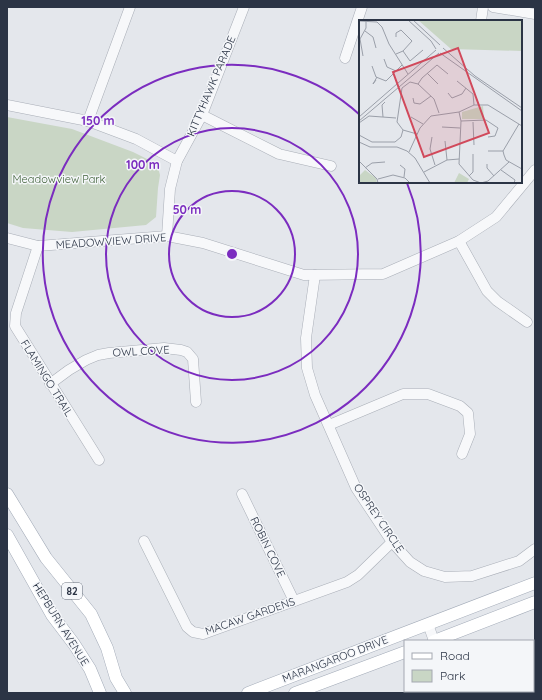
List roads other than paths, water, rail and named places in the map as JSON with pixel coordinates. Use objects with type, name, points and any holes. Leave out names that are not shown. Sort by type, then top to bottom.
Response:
[{"type":"main road","name":"82","points":[[7,494],[46,558],[91,614],[107,648],[116,678],[125,693]]},
{"type":"main road","name":"HEPBURN AVENUE","points":[[7,535],[52,615],[74,644],[90,669],[100,693]]},
{"type":"main road","name":"MARANGAROO DRIVE","points":[[248,693],[535,583]]},
{"type":"main road","points":[[437,640],[535,602]]},
{"type":"main road","name":"MARANGAROO DRIVE","points":[[295,693],[404,652]]},
{"type":"street","points":[[88,121],[130,7]]},
{"type":"street","name":"KITTYHAWK PARADE","points":[[167,236],[170,190],[178,161],[202,115],[244,7]]},
{"type":"street","points":[[344,58],[362,7]]},
{"type":"street","points":[[481,20],[483,7]]},
{"type":"street","points":[[493,7],[535,14]]},
{"type":"street","points":[[7,105],[88,121],[136,139],[178,161]]},
{"type":"street","points":[[202,115],[279,154],[331,166]]},
{"type":"street","name":"MEADOWVIEW DRIVE","points":[[7,238],[38,246],[167,236],[203,243],[304,275],[383,274],[458,241],[496,217],[533,177]]},
{"type":"street","points":[[458,241],[487,291],[497,301],[527,322]]},
{"type":"street","name":"FLAMINGO TRAIL","points":[[38,246],[16,313],[15,326],[99,460]]},
{"type":"street","name":"OSPREY CIRCLE","points":[[315,275],[306,338],[307,368],[315,395],[356,488],[392,542],[410,562],[424,571],[445,577],[472,576],[519,561],[535,549]]},
{"type":"street","name":"OWL COVE","points":[[50,384],[86,360],[109,352],[164,348],[181,350],[187,352],[193,358],[196,402]]},
{"type":"street","points":[[329,425],[403,394],[428,394],[460,406],[468,413],[470,434],[462,454]]},
{"type":"street","name":"ROBIN COVE","points":[[242,494],[294,601]]},
{"type":"street","name":"MACAW GARDENS","points":[[144,541],[187,627],[193,632],[203,634],[347,582],[358,575],[392,542]]},
{"type":"street","points":[[428,624],[434,640]]},
{"type":"park label","name":"Meadowview Park","points":[[59,179]]}]
